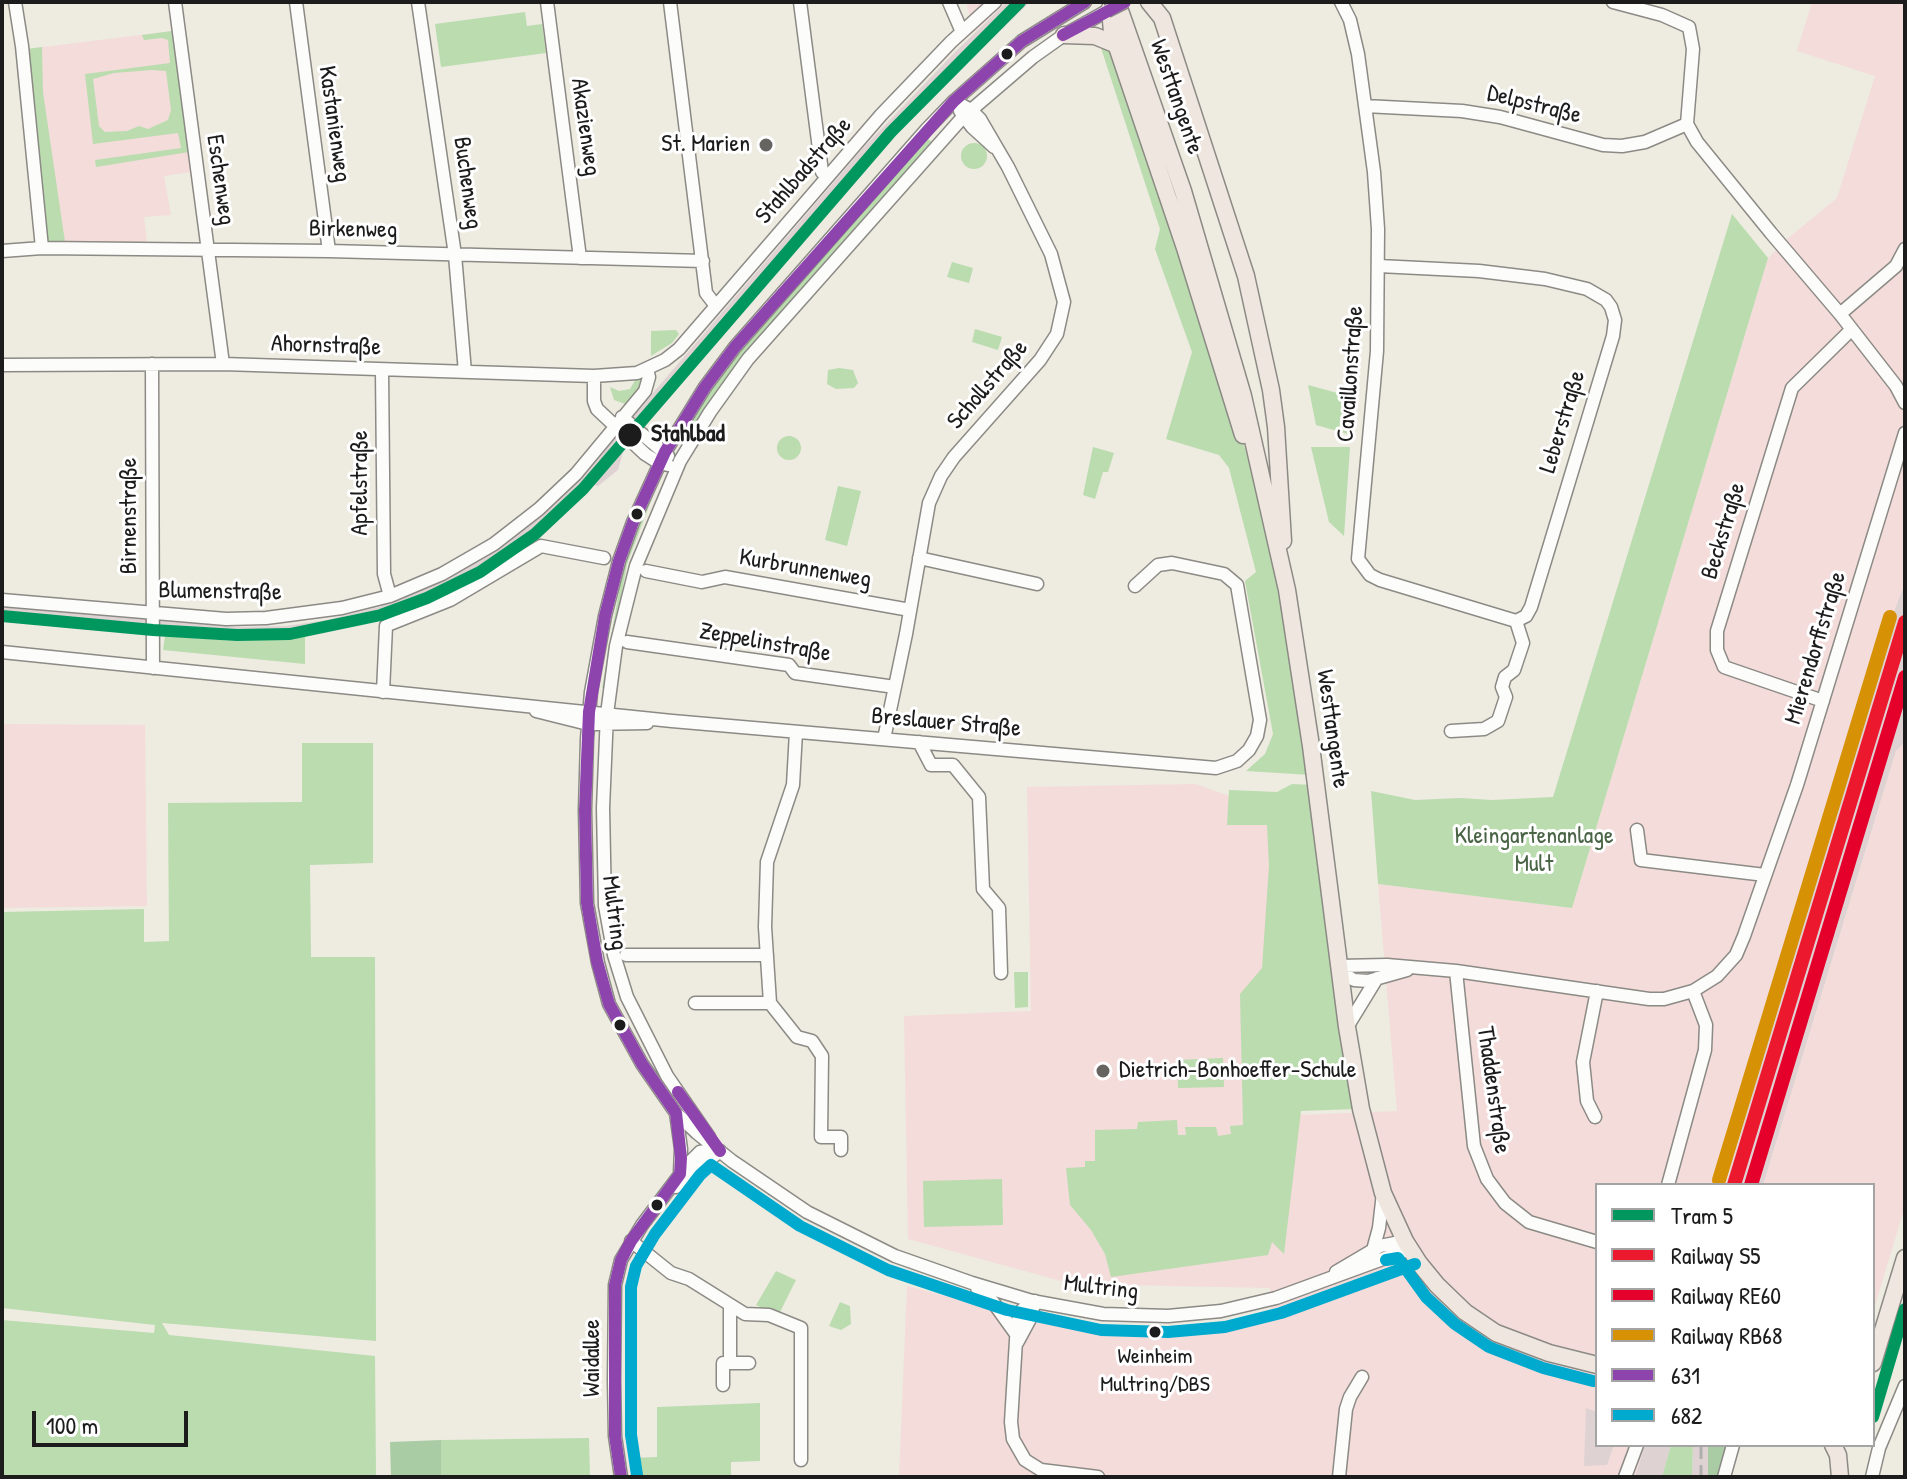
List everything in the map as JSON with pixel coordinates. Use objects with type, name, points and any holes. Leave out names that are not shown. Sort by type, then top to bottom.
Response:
[{"type":"main road","points":[[1156,6],[1246,276],[1276,427],[1287,590]]},
{"type":"main road","points":[[1113,7],[1117,45],[1265,498]]},
{"type":"main road","name":"Westtangente","points":[[1113,7],[1165,136],[1213,286],[1243,396],[1287,590],[1313,761],[1347,1027],[1361,1109],[1383,1193],[1408,1245],[1437,1285],[1465,1312],[1496,1333],[1549,1353],[1595,1364]]},
{"type":"main road","points":[[1064,35],[1095,36],[1117,45]]},
{"type":"main road","points":[[1875,1356],[1905,1258]]},
{"type":"main road","points":[[1833,1447],[1839,1470]]},
{"type":"main road","points":[[1839,1470],[1845,1447]]},
{"type":"street","points":[[15,2],[42,248]]},
{"type":"street","name":"Eschenweg","points":[[175,2],[223,364]]},
{"type":"street","name":"Kastanienweg","points":[[296,2],[329,251]]},
{"type":"street","name":"Buchenweg","points":[[418,2],[455,255],[465,372]]},
{"type":"street","name":"Akazienweg","points":[[547,2],[580,258]]},
{"type":"street","points":[[670,2],[706,293],[716,306]]},
{"type":"street","points":[[800,2],[822,172],[827,177]]},
{"type":"street","points":[[949,2],[962,32]]},
{"type":"street","name":"Stahlbadstraße","points":[[647,369],[679,349],[881,115],[995,2]]},
{"type":"street","name":"Multring","points":[[1085,2],[1022,41],[954,101],[735,347],[705,387],[668,460],[619,561],[605,616],[588,718],[585,810],[587,903],[598,963],[609,1004],[642,1064],[676,1113],[719,1150],[807,1212],[895,1256],[972,1283],[1034,1301],[1103,1314],[1168,1316],[1221,1311],[1276,1298],[1352,1272],[1408,1245]]},
{"type":"street","name":"Cavaillonstraße","points":[[1341,2],[1350,20]]},
{"type":"street","name":"Cavaillonstraße","points":[[1350,2],[1350,20],[1376,190],[1379,266],[1377,351],[1358,559],[1370,575],[1380,580],[1516,621]]},
{"type":"street","points":[[1613,2],[1689,27],[1692,35],[1687,124],[1697,142],[1840,314],[1896,386],[1905,403]]},
{"type":"street","name":"Multring","points":[[719,1150],[654,1052],[627,997],[615,958],[605,906],[603,808],[606,720],[616,646],[629,590],[666,491],[668,460],[710,412],[748,359],[967,114],[1033,57],[1113,7]]},
{"type":"street","name":"Schollstraße","points":[[884,739],[929,503],[954,457],[1040,360],[1057,334],[1064,302],[1051,254],[999,152],[954,101]]},
{"type":"street","name":"Delpstraße","points":[[1365,106],[1400,106],[1480,114],[1578,139],[1622,146],[1656,138],[1687,124]]},
{"type":"street","name":"Birkenweg","points":[[2,251],[42,248],[207,249],[703,261]]},
{"type":"street","points":[[1840,314],[1896,266],[1905,249]]},
{"type":"street","name":"Leberstraße","points":[[1379,266],[1479,271],[1545,279],[1587,289],[1606,300],[1611,307],[1615,320],[1613,336],[1531,607],[1526,616],[1516,621]]},
{"type":"street","name":"Beckstraße","points":[[1823,701],[1724,667],[1717,650],[1717,631],[1792,388],[1851,330]]},
{"type":"street","name":"Birnenstraße","points":[[152,364],[153,668]]},
{"type":"street","name":"Ahornstraße","points":[[2,365],[223,364],[594,376],[622,376],[647,369]]},
{"type":"street","name":"Blumenstraße","points":[[2,600],[226,619],[266,618],[342,608],[390,596],[442,574],[494,544],[539,509],[558,492],[648,386],[647,369]]},
{"type":"street","name":"Apfelstraße","points":[[382,370],[384,574],[390,596]]},
{"type":"street","points":[[594,376],[597,409],[619,422],[645,454],[668,460]]},
{"type":"street","name":"Mierendorffstraße","points":[[1340,969],[1456,971],[1649,999],[1664,999],[1693,991],[1717,976],[1736,955],[1765,875],[1823,701],[1905,433]]},
{"type":"street","points":[[383,692],[386,626],[450,600],[541,546],[604,558]]},
{"type":"street","points":[[919,558],[1037,584]]},
{"type":"street","name":"Breslauer Straße","points":[[2,652],[521,706],[606,720],[672,721],[1216,768],[1237,761],[1249,750],[1257,736],[1260,720],[1237,585],[1224,574],[1172,563],[1158,565],[1135,586]]},
{"type":"street","name":"Kurbrunnenweg","points":[[646,571],[702,582],[725,577],[910,610]]},
{"type":"street","points":[[1451,731],[1484,729],[1498,721],[1506,697],[1502,687],[1505,677],[1514,670],[1523,643],[1516,621]]},
{"type":"street","name":"Zeppelinstraße","points":[[627,642],[789,665],[795,673],[895,687]]},
{"type":"street","points":[[796,732],[793,785],[767,862],[770,1003],[797,1037],[812,1041],[822,1056],[821,1137],[841,1137],[841,1150]]},
{"type":"street","points":[[919,742],[931,765],[953,765],[979,797],[983,889],[999,908],[1001,973]]},
{"type":"street","points":[[1637,830],[1641,860],[1765,875]]},
{"type":"street","points":[[626,955],[767,955]]},
{"type":"street","name":"Mierendorffstraße","points":[[1340,969],[1354,980],[1377,978],[1414,968]]},
{"type":"street","name":"Thaddenstraße","points":[[1456,971],[1474,1146],[1487,1179],[1505,1203],[1529,1222],[1595,1241]]},
{"type":"street","points":[[1347,1027],[1377,978]]},
{"type":"street","points":[[1595,1117],[1587,1101],[1583,1072],[1597,991]]},
{"type":"street","points":[[1669,1183],[1705,1050],[1706,1025],[1693,991]]},
{"type":"street","points":[[695,1003],[770,1003]]},
{"type":"street","points":[[676,1113],[681,1149],[680,1174]]},
{"type":"street","name":"Waidallee","points":[[621,1477],[615,1436],[615,1285],[621,1260],[631,1241],[680,1174],[700,1152],[719,1150]]},
{"type":"street","name":"Waidallee","points":[[669,1191],[719,1150]]},
{"type":"street","points":[[1373,1250],[1383,1193]]},
{"type":"street","points":[[631,1241],[671,1273],[689,1279],[745,1314],[769,1315],[801,1328],[801,1460]]},
{"type":"street","name":"Multring","points":[[1320,1282],[1389,1242],[1408,1245]]},
{"type":"street","points":[[972,1283],[993,1302],[1017,1338]]},
{"type":"street","points":[[1034,1301],[1030,1319],[1017,1338],[1011,1422],[1013,1439],[1025,1460],[1041,1470],[1098,1477]]},
{"type":"street","points":[[730,1306],[730,1363]]},
{"type":"street","points":[[723,1385],[723,1363],[749,1363]]},
{"type":"street","points":[[1339,1477],[1346,1409],[1362,1377]]},
{"type":"street","points":[[1872,1477],[1879,1448],[1905,1386]]},
{"type":"street","points":[[1625,1477],[1636,1447]]},
{"type":"street","points":[[1724,1477],[1732,1447]]},
{"type":"shaded area","points":[[966,2],[1007,2],[974,32]]},
{"type":"shaded area","points":[[1007,2],[1030,2],[924,104],[813,228],[623,452],[618,470],[598,486],[593,485],[543,535],[485,576],[430,603],[382,620],[305,636],[236,641],[2,621],[2,607],[236,627],[286,626],[379,607],[424,589],[501,548],[573,486],[865,146]]},
{"type":"shaded area","points":[[1812,2],[1905,2],[1905,583],[1859,702],[1835,805],[1727,1183],[1595,1183],[1595,1447],[1644,1447],[1635,1477],[899,1477],[907,1286],[1025,1316],[1134,1330],[1220,1323],[1271,1310],[1270,1288],[1072,1284],[908,1239],[904,1016],[1031,1011],[1027,787],[1196,784],[1268,810],[1298,1115],[1397,1111],[1378,884],[1572,908],[1768,258],[1837,198],[1875,76],[1797,51]]},
{"type":"shaded area","points":[[172,31],[191,172],[164,176],[171,215],[144,217],[147,242],[47,242],[27,49]]},
{"type":"shaded area","points":[[1905,583],[1905,742],[1896,751],[1764,1183],[1727,1183],[1835,805],[1859,702]]},
{"type":"shaded area","points":[[2,724],[145,725],[147,906],[2,908]]},
{"type":"shaded area","points":[[1905,742],[1905,1206],[1875,1305],[1875,1183],[1764,1183],[1896,751]]},
{"type":"shaded area","points":[[1586,1408],[1595,1411],[1595,1447],[1613,1447],[1607,1465],[1584,1466]]},
{"type":"shaded area","points":[[1644,1447],[1670,1447],[1662,1477],[1635,1477]]},
{"type":"shaded area","points":[[1693,1447],[1708,1447],[1708,1477],[1692,1477]]},
{"type":"green space","points":[[525,12],[527,26],[542,24],[546,53],[441,67],[435,24]]},
{"type":"green space","points":[[172,31],[189,152],[96,167],[95,160],[181,148],[178,133],[93,144],[85,74],[170,63],[168,40],[144,40],[142,35]],"holes":[[[166,71],[171,110],[168,120],[148,129],[139,126],[127,131],[105,132],[99,126],[93,79],[114,73]]]},
{"type":"green space","points":[[42,47],[43,92],[65,242],[47,242],[27,49]]},
{"type":"green space","points":[[1101,48],[1117,55],[1247,455],[1270,548],[1311,775],[1246,771],[1265,754],[1273,734],[1245,581],[1256,572],[1229,468],[1219,455],[1166,439],[1192,352],[1155,249],[1160,229]]},
{"type":"green space","points":[[927,138],[933,143],[741,359],[691,431],[684,427],[735,355]]},
{"type":"green space","points":[[974,143],[983,147],[987,156],[983,165],[974,169],[965,165],[961,156],[965,147]]},
{"type":"green space","name":"Kleingartenanlage Mult","points":[[1732,214],[1768,258],[1572,908],[1378,884],[1371,791],[1415,800],[1553,797]]},
{"type":"green space","points":[[952,262],[973,268],[969,283],[947,277]]},
{"type":"green space","points":[[975,329],[1002,337],[998,350],[972,342]]},
{"type":"green space","points":[[676,330],[679,334],[672,343],[651,356],[651,331]]},
{"type":"green space","points":[[828,370],[853,370],[858,383],[854,388],[836,389],[827,384]]},
{"type":"green space","points":[[637,377],[645,381],[628,405],[614,400],[610,387],[619,391],[630,389]]},
{"type":"green space","points":[[1308,385],[1356,398],[1352,435],[1316,425]]},
{"type":"green space","points":[[789,436],[797,440],[801,448],[797,456],[789,460],[781,456],[777,448],[781,440]]},
{"type":"green space","points":[[1093,447],[1114,453],[1108,472],[1103,472],[1095,499],[1083,495]]},
{"type":"green space","points":[[1311,447],[1350,447],[1344,536],[1329,522]]},
{"type":"green space","points":[[838,486],[861,491],[847,546],[825,540]]},
{"type":"green space","points":[[651,492],[654,493],[627,564],[605,688],[602,688],[624,563]]},
{"type":"green space","points":[[305,635],[305,664],[163,650],[165,636],[236,641]]},
{"type":"green space","points":[[302,743],[373,743],[373,863],[310,865],[311,957],[375,957],[376,1341],[162,1323],[169,1335],[375,1356],[376,1477],[2,1477],[2,1320],[154,1333],[155,1325],[2,1308],[2,912],[144,909],[144,942],[169,941],[168,803],[302,802]]},
{"type":"green space","points":[[1292,784],[1313,785],[1354,1109],[1301,1111],[1284,1254],[1272,1242],[1268,1255],[1111,1277],[1105,1254],[1091,1230],[1070,1205],[1066,1168],[1085,1167],[1085,1161],[1095,1161],[1095,1130],[1137,1129],[1138,1122],[1177,1120],[1178,1135],[1186,1135],[1185,1127],[1216,1127],[1218,1136],[1231,1134],[1230,1126],[1243,1125],[1240,994],[1262,968],[1269,866],[1267,825],[1227,825],[1229,790],[1277,792]]},
{"type":"green space","points":[[1014,972],[1028,972],[1028,1007],[1015,1008]]},
{"type":"green space","points":[[1223,1058],[1224,1087],[1178,1088],[1177,1060]]},
{"type":"green space","points":[[1002,1179],[1003,1225],[924,1227],[923,1181]]},
{"type":"green space","points":[[776,1271],[796,1280],[778,1316],[756,1305]]},
{"type":"green space","points":[[840,1302],[850,1306],[851,1324],[841,1330],[829,1326]]},
{"type":"green space","points":[[760,1403],[760,1461],[731,1462],[731,1477],[635,1477],[632,1458],[657,1457],[657,1407]]},
{"type":"green space","points":[[589,1438],[590,1477],[441,1477],[441,1440]]},
{"type":"green space","points":[[441,1440],[441,1477],[391,1477],[390,1442]]},
{"type":"green space","points":[[1670,1447],[1693,1447],[1692,1477],[1662,1477]]},
{"type":"green space","points":[[1708,1447],[1728,1447],[1721,1477],[1708,1477]]},
{"type":"railway","points":[[1757,1183],[1860,844]]},
{"type":"railway","points":[[1701,1447],[1701,1477]]},
{"type":"tram line","name":"5","points":[[2,616],[153,630],[237,635],[290,634],[381,615],[427,598],[480,572],[535,534],[583,489],[891,132],[1020,2]]},
{"type":"tram line","name":"5","points":[[1875,1410],[1905,1309]]},
{"type":"rail line","name":"RB68","points":[[1719,1180],[1890,617]]},
{"type":"rail line","name":"S5","points":[[1735,1183],[1905,622]]},
{"type":"rail line","name":"RE60","points":[[1752,1183],[1905,677]]},
{"type":"transit line","name":"631","points":[[621,1477],[615,1436],[615,1285],[621,1260],[631,1241],[680,1174],[681,1158],[676,1113],[642,1064],[609,1004],[597,961],[587,903],[585,810],[589,712],[605,616],[619,561],[665,452],[705,387],[735,347],[954,101],[1022,41],[1085,2]]},
{"type":"transit line","name":"631","points":[[1063,35],[1125,2]]},
{"type":"transit line","name":"631","points":[[678,1092],[720,1151]]},
{"type":"transit line","name":"682","points":[[637,1475],[631,1435],[631,1287],[636,1266],[655,1234],[711,1165],[800,1226],[888,1270],[1007,1310],[1101,1330],[1168,1332],[1225,1327],[1281,1313],[1415,1264]]},
{"type":"transit line","name":"682","points":[[1386,1260],[1398,1258],[1426,1297],[1455,1324],[1489,1347],[1543,1368],[1593,1381]]},
{"type":"place","name":"St. Marien","points":[[766,145]]},
{"type":"place","name":"Stahlbad","points":[[630,435]]},
{"type":"place","name":"Dietrich-Bonhoeffer-Schule","points":[[1103,1071]]},
{"type":"place","name":"Weinheim Multring/DBS","points":[[1155,1332]]}]
